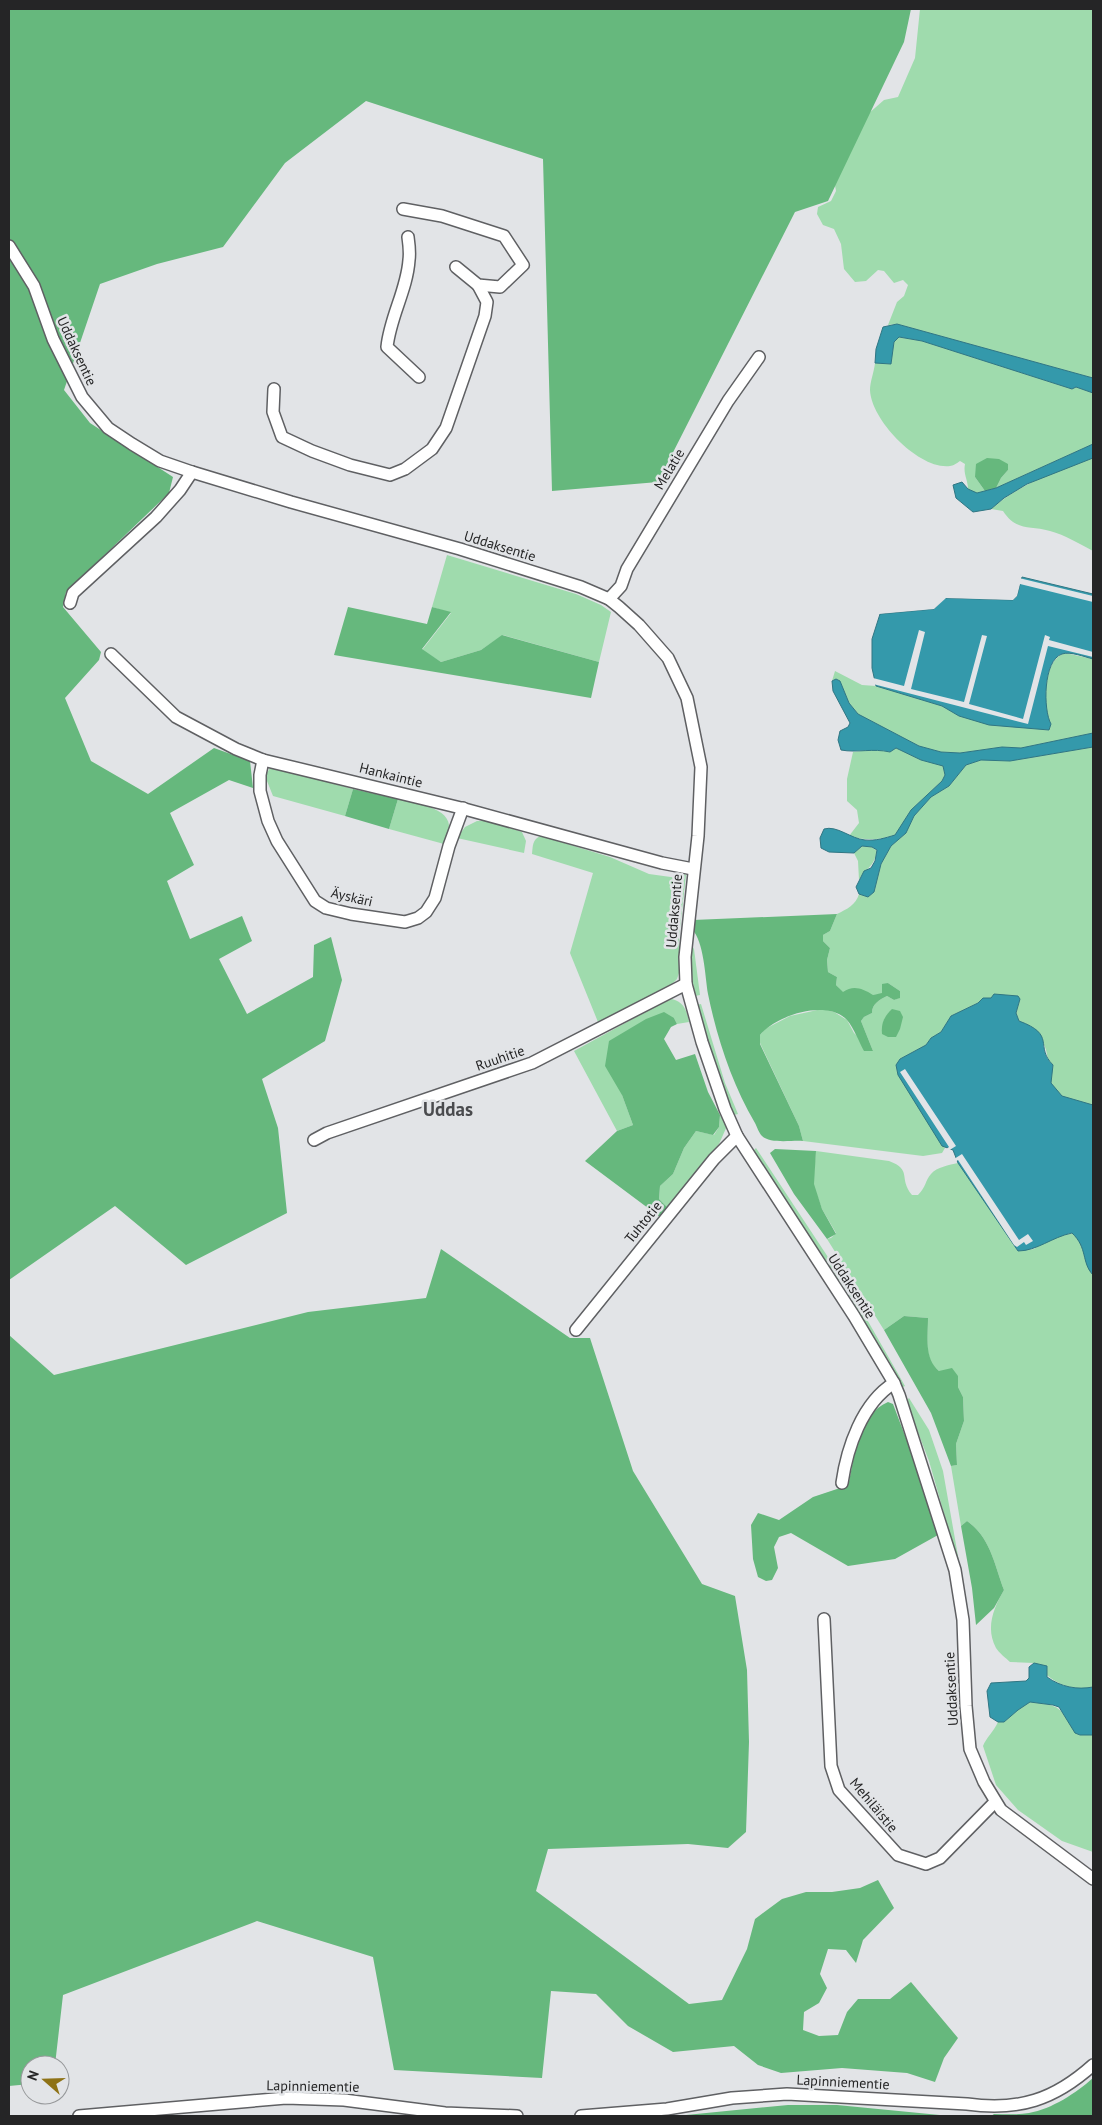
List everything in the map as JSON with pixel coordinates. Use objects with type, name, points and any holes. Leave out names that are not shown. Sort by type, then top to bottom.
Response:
[{"type":"street","points":[[403,209],[442,216],[504,236],[523,265],[500,287],[478,285]]},
{"type":"street","points":[[408,237],[410,260],[399,304],[388,332],[387,347],[419,377]]},
{"type":"street","name":"Uddaksentie","points":[[9,246],[34,286],[53,340],[82,397],[108,428],[160,461],[291,502],[460,549],[582,587],[609,600],[639,625],[668,658],[687,698],[701,767],[699,818],[685,957],[686,984],[712,1075],[737,1136],[854,1316],[894,1383],[955,1570],[963,1620],[970,1749],[976,1766],[995,1802],[1011,1819],[1093,1880]]},
{"type":"street","points":[[274,389],[273,412],[282,437],[312,451],[350,465],[390,474],[405,469],[432,449],[446,428],[485,316],[487,302],[478,285],[456,267]]},
{"type":"street","name":"Melatie","points":[[609,600],[621,586],[627,568],[728,401],[759,357]]},
{"type":"street","points":[[70,603],[72,593],[168,504],[192,472]]},
{"type":"street","name":"Hankaintie","points":[[111,654],[176,717],[236,750],[263,760],[463,808],[662,863],[693,869]]},
{"type":"street","name":"Äyskäri","points":[[263,760],[260,775],[260,791],[268,821],[277,841],[315,901],[326,908],[405,922],[418,918],[426,912],[435,898],[449,846],[463,808]]},
{"type":"street","name":"Ruuhitie","points":[[314,1140],[343,1127],[532,1063],[686,984]]},
{"type":"street","name":"Tuhtotie","points":[[576,1330],[714,1159],[737,1136]]},
{"type":"street","points":[[842,1483],[848,1454],[859,1426],[877,1398],[894,1383]]},
{"type":"street","name":"Mehiläistie","points":[[824,1619],[831,1766],[843,1796],[866,1822],[898,1855],[926,1864],[940,1858],[995,1802]]},
{"type":"street","name":"Lapinniementie","points":[[581,2116],[667,2110],[732,2098],[787,2094],[967,2104],[996,2108],[1022,2104],[1055,2092],[1078,2079],[1093,2065]]},
{"type":"street","name":"Lapinniementie","points":[[79,2116],[286,2098],[344,2100],[445,2113],[517,2116]]},
{"type":"street","points":[[967,2104],[972,2116]]},
{"type":"green space","points":[[9,9],[911,9],[904,42],[828,201],[795,212],[658,482],[552,491],[543,159],[366,101],[285,163],[223,247],[157,264],[100,284],[64,390],[90,423],[173,477],[169,493],[66,592],[63,607],[101,652],[99,660],[65,698],[91,761],[148,794],[214,748],[250,761],[253,788],[229,780],[170,813],[194,865],[167,881],[190,939],[242,916],[252,941],[219,959],[247,1014],[313,977],[314,945],[331,937],[342,980],[325,1041],[262,1079],[278,1128],[287,1213],[186,1265],[115,1206],[9,1280]]},
{"type":"green space","points":[[920,9],[1093,9],[1093,378],[897,324],[888,325],[897,302],[904,296],[908,285],[903,280],[894,283],[884,271],[878,270],[866,281],[855,282],[844,269],[841,244],[834,229],[823,225],[817,214],[818,207],[831,201],[836,191],[833,174],[868,114],[884,100],[898,97],[915,58]]},
{"type":"green space","points":[[898,337],[922,341],[1072,389],[1076,387],[1093,393],[1093,444],[996,488],[1008,470],[975,477],[985,491],[977,494],[968,489],[965,464],[960,461],[951,466],[938,465],[911,452],[888,428],[872,402],[870,390],[875,363],[891,364],[894,342]]},
{"type":"green space","points":[[987,458],[999,459],[1008,464],[1008,470],[996,488],[985,491],[975,477],[976,464]]},
{"type":"green space","points":[[1093,458],[1093,551],[1056,533],[1018,525],[1008,518],[1003,511],[991,509],[1014,492],[1040,478]]},
{"type":"green space","points":[[447,555],[576,594],[601,605],[611,612],[599,662],[503,635],[481,650],[441,662],[422,650],[451,613],[432,607]]},
{"type":"green space","points":[[348,607],[427,624],[432,607],[451,612],[422,649],[441,662],[481,650],[502,635],[599,662],[591,698],[334,655]]},
{"type":"green space","points":[[1065,653],[1093,659],[1093,733],[1021,748],[1002,747],[960,753],[941,752],[919,746],[858,714],[849,703],[840,681],[836,679],[832,681],[835,671],[862,685],[876,686],[942,706],[959,716],[1049,730],[1051,724],[1046,707],[1046,684],[1052,664]]},
{"type":"green space","points":[[1093,747],[1093,1122],[1066,1101],[1050,1083],[1053,1065],[1048,1059],[1045,1047],[1038,1034],[1028,1025],[1019,1021],[1016,1013],[1020,999],[983,998],[978,1003],[951,1016],[941,1032],[931,1038],[926,1045],[900,1059],[896,1065],[945,1148],[942,1153],[923,1156],[803,1141],[799,1126],[760,1043],[760,1035],[765,1029],[790,1016],[822,1009],[834,1012],[847,1020],[854,1033],[873,1051],[861,1021],[872,1013],[876,1003],[881,999],[887,996],[894,1000],[899,998],[900,991],[888,983],[882,994],[873,995],[843,993],[836,985],[837,977],[828,972],[827,960],[830,948],[823,941],[823,935],[830,931],[837,914],[853,904],[859,894],[868,897],[874,892],[881,864],[891,846],[906,833],[914,816],[931,797],[949,786],[966,765],[981,760],[1010,761]]},
{"type":"green space","points":[[896,748],[921,760],[944,766],[945,775],[942,781],[911,810],[896,835],[872,839],[849,836],[859,823],[857,810],[847,801],[847,779],[853,752],[877,749],[890,752]]},
{"type":"green space","points":[[270,768],[353,789],[345,816],[273,796],[265,776]]},
{"type":"green space","points":[[353,789],[398,799],[389,829],[345,816]]},
{"type":"green space","points":[[398,799],[422,804],[438,811],[444,816],[448,822],[449,829],[444,844],[389,829]]},
{"type":"green space","points":[[477,821],[489,821],[522,832],[526,841],[524,853],[457,838],[465,827]]},
{"type":"green space","points":[[541,836],[610,857],[649,874],[678,878],[683,874],[686,875],[679,937],[680,970],[677,979],[672,984],[598,1022],[570,953],[593,873],[532,854],[534,841]]},
{"type":"green space","points":[[862,846],[872,847],[877,851],[872,864],[859,880],[858,861],[854,853]]},
{"type":"green space","points":[[837,914],[830,931],[823,935],[823,941],[830,948],[827,960],[828,972],[837,977],[836,985],[843,992],[858,988],[873,995],[882,993],[882,984],[888,983],[900,991],[900,998],[894,1000],[887,996],[881,999],[876,1003],[872,1013],[861,1021],[873,1051],[864,1051],[847,1020],[838,1014],[827,1011],[815,1010],[789,1016],[778,1021],[760,1035],[760,1044],[799,1126],[803,1141],[770,1140],[759,1132],[739,1093],[726,1060],[708,994],[702,950],[692,929],[693,920]]},
{"type":"green space","points":[[690,942],[694,949],[700,995],[695,996],[690,964]]},
{"type":"green space","points":[[672,999],[679,1002],[684,1008],[689,1022],[677,1024],[674,1018],[622,1095],[633,1125],[617,1131],[574,1051]]},
{"type":"green space","points":[[701,1004],[725,1083],[738,1114],[734,1115],[722,1085],[696,1005]]},
{"type":"green space","points":[[892,1009],[900,1011],[903,1017],[896,1037],[888,1037],[882,1034],[882,1027],[885,1018]]},
{"type":"green space","points":[[664,1012],[674,1018],[677,1024],[671,1027],[664,1039],[676,1060],[695,1054],[708,1092],[720,1115],[719,1127],[713,1135],[696,1131],[684,1148],[673,1174],[660,1186],[659,1199],[667,1207],[660,1217],[585,1161],[617,1131],[633,1125],[622,1095],[605,1066],[609,1041],[646,1019]]},
{"type":"green space","points":[[720,1115],[727,1126],[719,1144],[667,1207],[659,1199],[660,1186],[673,1174],[684,1148],[696,1131],[714,1135],[719,1127]]},
{"type":"green space","points":[[756,1148],[853,1295],[905,1386],[901,1388],[851,1298],[753,1151]]},
{"type":"green space","points":[[775,1149],[816,1151],[814,1184],[822,1209],[836,1234],[827,1239],[794,1194],[770,1153]]},
{"type":"green space","points":[[816,1151],[889,1161],[896,1164],[903,1171],[906,1184],[912,1195],[918,1195],[929,1177],[936,1170],[958,1163],[1018,1251],[1034,1249],[1044,1242],[1061,1235],[1085,1232],[1093,1255],[1093,1687],[1075,1688],[1060,1684],[1034,1663],[1010,1662],[996,1648],[991,1633],[991,1625],[994,1611],[1004,1590],[991,1552],[982,1535],[967,1521],[961,1526],[951,1466],[957,1465],[956,1444],[964,1421],[963,1397],[958,1387],[958,1376],[939,1371],[931,1361],[927,1346],[928,1318],[904,1316],[884,1330],[827,1239],[836,1233],[822,1209],[813,1184]]},
{"type":"green space","points":[[441,1249],[570,1338],[590,1338],[633,1471],[702,1584],[735,1596],[747,1670],[749,1742],[746,1832],[728,1848],[688,1844],[548,1849],[536,1891],[689,2004],[722,2000],[747,1949],[755,1919],[782,1899],[806,1892],[832,1892],[860,1888],[878,1880],[894,1908],[863,1940],[856,1963],[846,1950],[828,1949],[820,1974],[827,1988],[819,2003],[804,2012],[803,2030],[819,2036],[838,2035],[847,2012],[858,1999],[890,1999],[911,1982],[958,2038],[944,2058],[935,2082],[907,2073],[842,2068],[781,2073],[758,2065],[734,2046],[673,2052],[628,2026],[596,1994],[551,1991],[542,2078],[394,2070],[373,1957],[257,1921],[63,1995],[56,2055],[20,2055],[20,2085],[9,2086],[9,1335],[54,1375],[308,1312],[426,1298]]},
{"type":"green space","points":[[904,1316],[928,1318],[928,1347],[934,1366],[939,1371],[952,1368],[958,1376],[958,1387],[963,1397],[964,1421],[956,1444],[957,1465],[951,1466],[931,1413],[884,1330]]},
{"type":"green space","points":[[909,1398],[929,1430],[943,1471],[961,1573],[929,1461],[906,1401]]},
{"type":"green space","points":[[888,1402],[893,1404],[915,1462],[938,1535],[895,1559],[848,1566],[791,1533],[779,1537],[774,1547],[778,1568],[772,1580],[766,1581],[758,1577],[753,1559],[751,1525],[758,1513],[779,1520],[813,1497],[846,1486],[849,1482],[859,1436],[864,1426],[878,1408]]},
{"type":"green space","points":[[967,1521],[982,1535],[987,1543],[1004,1590],[994,1608],[976,1625],[972,1588],[961,1526]]},
{"type":"green space","points":[[1030,1702],[1054,1706],[1062,1712],[1076,1733],[1080,1735],[1093,1735],[1093,1852],[1062,1841],[1018,1810],[996,1785],[983,1746],[998,1722],[1004,1722]]},
{"type":"green space","points":[[1093,2078],[1093,2116],[991,2116],[994,2114],[1025,2114],[1038,2111],[1071,2095]]},
{"type":"green space","points":[[788,2105],[837,2105],[950,2116],[676,2116]]},
{"type":"water","points":[[897,324],[1093,378],[1093,393],[1076,387],[1072,389],[922,341],[899,337],[894,342],[891,364],[875,363],[876,349],[883,327]]},
{"type":"water","points":[[1093,444],[1093,458],[1027,484],[1004,498],[991,509],[973,512],[956,498],[953,485],[962,482],[968,489],[977,493],[996,488]]},
{"type":"water","points":[[1022,577],[1093,594],[1093,659],[1065,653],[1056,658],[1051,666],[1046,686],[1048,717],[1051,724],[1049,730],[989,725],[959,716],[942,706],[876,686],[872,668],[872,639],[880,614],[934,609],[945,598],[1013,600],[1017,596]]},
{"type":"water","points":[[836,679],[840,681],[849,703],[858,714],[919,746],[941,752],[960,753],[1002,747],[1021,748],[1093,733],[1093,747],[1010,761],[981,760],[966,765],[949,786],[931,797],[914,816],[906,833],[891,846],[881,864],[874,892],[868,897],[859,894],[856,887],[864,871],[871,868],[875,861],[877,850],[872,847],[862,846],[854,853],[829,852],[821,848],[820,838],[824,829],[839,830],[865,840],[877,840],[895,835],[911,810],[942,781],[945,775],[943,766],[921,760],[896,748],[890,752],[841,750],[838,740],[840,731],[848,727],[850,723],[833,691],[832,681]]},
{"type":"water","points":[[994,994],[1018,996],[1020,999],[1016,1013],[1019,1021],[1031,1026],[1041,1036],[1045,1052],[1053,1065],[1051,1083],[1062,1096],[1093,1105],[1093,1275],[1087,1265],[1083,1249],[1072,1233],[1032,1249],[1018,1251],[958,1163],[953,1150],[942,1146],[898,1075],[896,1065],[900,1059],[926,1045],[931,1038],[941,1032],[951,1016],[978,1003],[983,998],[991,998]]},
{"type":"water","points":[[1034,1663],[1047,1666],[1047,1677],[1058,1683],[1075,1688],[1093,1687],[1093,1735],[1075,1733],[1059,1707],[1053,1705],[1030,1702],[1004,1722],[998,1722],[990,1717],[987,1691],[991,1683],[1026,1681],[1029,1678],[1029,1667]]},
{"type":"pier","points":[[1019,578],[1093,596],[1093,602],[1020,584],[1017,596],[1013,600],[946,598],[934,609],[878,614],[880,611],[933,607],[945,596],[1012,598],[1015,595]]},
{"type":"pier","points":[[919,630],[925,632],[911,689],[964,702],[982,635],[987,636],[969,704],[1023,719],[1045,635],[1050,637],[1049,640],[1093,652],[1093,657],[1048,646],[1028,724],[873,684],[873,678],[904,686]]},
{"type":"pier","points":[[905,1069],[956,1146],[948,1151],[945,1150],[949,1147],[900,1072]]},
{"type":"pier","points":[[962,1154],[1019,1240],[1028,1234],[1033,1241],[1026,1245],[1024,1242],[1017,1247],[1014,1245],[958,1160],[955,1162],[954,1159]]},
{"type":"district","name":"Uddas","points":[[448,1109]]}]
